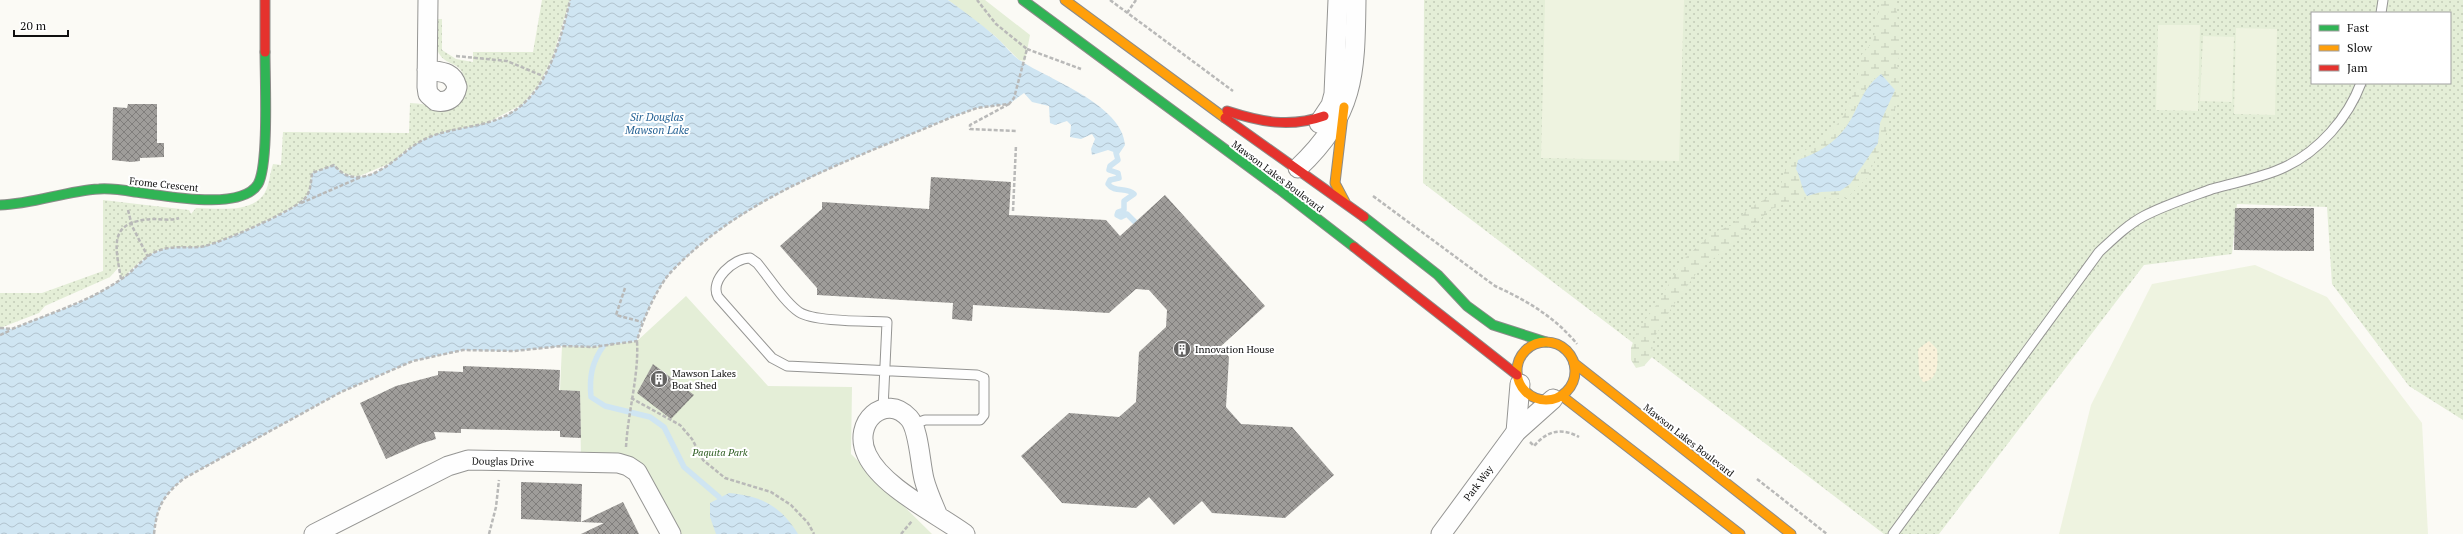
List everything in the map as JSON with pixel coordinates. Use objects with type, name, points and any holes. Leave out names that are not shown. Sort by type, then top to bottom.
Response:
[{"type":"street","name":"Frome Crescent","points":[[0,205],[23,204],[100,189],[194,199],[243,195],[256,186],[262,177],[265,0]]},
{"type":"street","points":[[427,70],[428,0]]},
{"type":"street","name":"Mawson Lakes Boulevard","points":[[1022,0],[1287,180],[1345,202],[1438,275],[1467,306],[1493,324],[1525,337],[1546,342]]},
{"type":"street","name":"Mawson Lakes Boulevard","points":[[1066,0],[1203,103],[1287,180],[1518,380]]},
{"type":"street","points":[[1287,180],[1300,147],[1324,116],[1334,94],[1338,0]]},
{"type":"street","points":[[1287,180],[1311,155],[1334,125],[1344,106],[1353,77],[1356,0]]},
{"type":"street","points":[[1203,103],[1265,123],[1297,125],[1324,116]]},
{"type":"street","points":[[1344,106],[1335,183],[1345,202]]},
{"type":"street","points":[[1516,432],[1518,365],[1522,356],[1532,346],[1546,342],[1563,348],[1574,363],[1573,381],[1558,398]]},
{"type":"street","name":"Mawson Lakes Boulevard","points":[[1574,363],[1791,534]]},
{"type":"street","points":[[1518,380],[1526,392],[1534,398],[1558,398],[1740,534]]},
{"type":"street","name":"Park Way","points":[[1440,534],[1516,432],[1558,398]]},
{"type":"street","points":[[938,516],[921,468],[914,424],[909,417],[900,411],[883,409],[870,417],[864,425],[862,436],[867,456],[885,478],[919,505],[965,534]]},
{"type":"street","name":"Douglas Drive","points":[[314,534],[448,466],[468,460],[625,465]]},
{"type":"street","points":[[625,465],[637,472],[671,534]]},
{"type":"lane","points":[[2381,12],[2383,0]]},
{"type":"lane","points":[[1893,534],[2105,246],[2144,216],[2212,190],[2255,178],[2292,163],[2312,150],[2338,124],[2356,97],[2361,84]]},
{"type":"lane","points":[[883,409],[883,369],[887,322],[804,314],[795,308],[757,263],[750,258],[739,260],[717,280],[715,289],[718,297],[772,358],[781,364],[787,366],[883,369],[977,374],[984,378],[984,415],[980,420],[925,420],[914,424]]},
{"type":"path","points":[[0,335],[98,292],[121,280],[148,257],[172,246],[201,247],[220,241],[393,162],[407,149],[426,139],[481,126],[501,117],[523,104],[543,76],[563,29],[570,0]]},
{"type":"path","points":[[977,0],[996,24],[1027,49],[1084,71]]},
{"type":"path","points":[[1110,0],[1189,60],[1240,96]]},
{"type":"path","points":[[1127,13],[1136,0]]},
{"type":"path","points":[[1017,131],[970,129],[970,125],[1009,104],[1014,98],[1027,49]]},
{"type":"path","points":[[451,54],[507,61],[543,76]]},
{"type":"path","points":[[625,465],[627,422],[638,358],[637,341],[642,322],[670,272],[699,246],[765,202],[801,181],[952,117],[977,108],[1009,104]]},
{"type":"path","points":[[1013,211],[1016,145]]},
{"type":"path","points":[[299,204],[306,197],[310,189],[312,173],[334,165],[339,172],[348,175],[357,177],[368,174]]},
{"type":"path","points":[[130,192],[128,204],[131,222],[148,257]]},
{"type":"path","points":[[1372,195],[1495,286],[1516,296],[1553,319],[1581,349]]},
{"type":"path","points":[[121,280],[116,236],[124,225],[131,222],[183,217],[189,210],[194,199]]},
{"type":"path","points":[[625,288],[616,315],[642,322]]},
{"type":"path","points":[[0,328],[12,329]]},
{"type":"path","points":[[154,534],[158,509],[166,493],[182,479],[355,386],[413,361],[463,350],[514,351],[562,346],[593,347],[637,341]]},
{"type":"path","points":[[631,398],[680,424],[692,439],[703,460],[725,478],[771,492],[791,505],[814,534]]},
{"type":"path","points":[[1516,432],[1534,446],[1544,435],[1561,430],[1569,432],[1584,441]]},
{"type":"path","points":[[1755,478],[1827,534]]},
{"type":"path","points":[[489,534],[496,507],[499,480]]},
{"type":"green space","points":[[542,0],[570,0],[552,59],[539,84],[523,104],[481,126],[426,139],[407,149],[393,162],[357,177],[339,172],[334,165],[312,173],[308,194],[299,203],[288,210],[240,233],[202,247],[169,248],[157,251],[142,260],[121,280],[119,267],[110,277],[45,306],[39,313],[0,328],[0,293],[42,293],[103,271],[103,200],[189,210],[191,214],[196,208],[223,209],[242,207],[250,205],[264,194],[273,164],[281,165],[283,132],[409,133],[410,103],[435,106],[452,106],[459,103],[464,98],[466,84],[463,73],[455,65],[444,59],[436,47],[436,19],[442,19],[442,50],[456,59],[473,62],[473,52],[533,52]]},
{"type":"green space","points":[[948,0],[985,0],[1030,35],[1025,61],[1019,60],[995,36]]},
{"type":"green space","points":[[1424,0],[2463,0],[2463,420],[2409,386],[2332,284],[2327,207],[2237,204],[2232,254],[2144,265],[1939,534],[1884,534],[1423,183]]},
{"type":"green space","points":[[1545,0],[1684,0],[1679,161],[1541,158]]},
{"type":"green space","points":[[1880,0],[1892,0],[1896,6],[1901,49],[1897,65],[1902,83],[1899,101],[1888,122],[1885,138],[1867,178],[1847,198],[1796,200],[1771,209],[1749,230],[1698,271],[1672,307],[1653,340],[1652,357],[1644,366],[1636,368],[1631,360],[1631,348],[1637,331],[1657,304],[1683,260],[1712,233],[1732,225],[1749,208],[1769,197],[1781,185],[1784,173],[1792,160],[1832,131],[1844,115],[1855,89],[1862,54],[1873,42]],"holes":[[[1881,74],[1895,90],[1880,123],[1878,143],[1840,191],[1821,192],[1807,196],[1803,190],[1798,160],[1812,155],[1831,143],[1842,133],[1864,92],[1874,79]]]},
{"type":"green space","points":[[2158,25],[2200,25],[2198,111],[2156,110]]},
{"type":"green space","points":[[2236,28],[2277,29],[2275,115],[2234,114]]},
{"type":"green space","points":[[2203,36],[2234,37],[2232,102],[2200,101]]},
{"type":"green space","points":[[2255,265],[2327,297],[2422,423],[2428,534],[2059,534],[2091,405],[2152,284]]},
{"type":"green space","name":"Paquita Park","points":[[686,296],[768,386],[852,387],[851,454],[932,534],[670,534],[637,472],[581,462],[580,391],[560,390],[562,346],[593,347],[637,341]]},
{"type":"sand","points":[[1929,341],[1937,349],[1937,364],[1935,374],[1932,378],[1923,382],[1919,375],[1918,349]]},
{"type":"water","name":"Sir Douglas Mawson Lake","points":[[570,0],[948,0],[991,33],[1018,59],[1065,85],[1098,106],[1112,118],[1121,131],[1125,145],[1119,154],[1108,150],[1092,155],[1091,149],[1095,139],[1092,134],[1081,139],[1070,137],[1071,125],[1067,121],[1055,125],[1050,123],[1049,106],[1032,102],[1024,93],[1009,104],[977,108],[952,117],[804,181],[733,221],[701,244],[667,277],[651,304],[637,341],[593,347],[562,346],[514,351],[463,350],[413,361],[341,392],[183,479],[165,497],[159,509],[154,534],[0,534],[0,328],[12,329],[95,295],[125,277],[145,258],[155,252],[172,248],[200,247],[209,245],[274,218],[300,203],[306,197],[310,188],[312,173],[334,165],[341,172],[347,175],[357,177],[366,176],[384,168],[425,139],[437,134],[487,123],[512,112],[533,94],[548,69],[559,41]]},
{"type":"water","points":[[1881,74],[1895,90],[1880,123],[1878,143],[1850,184],[1840,191],[1821,192],[1807,196],[1803,190],[1796,169],[1798,160],[1812,155],[1831,143],[1842,133],[1851,120],[1864,93],[1874,80]]},
{"type":"water","points":[[729,493],[751,497],[769,504],[784,516],[798,534],[716,534],[710,517],[710,503]]},
{"type":"building","points":[[128,104],[157,104],[157,143],[164,143],[164,157],[140,158],[140,161],[131,162],[112,160],[113,107],[127,108]]},
{"type":"building","name":"Innovation House","points":[[931,177],[1011,182],[1009,215],[1106,220],[1120,236],[1165,195],[1265,306],[1220,347],[1229,357],[1226,407],[1241,424],[1292,427],[1334,475],[1285,518],[1212,513],[1202,501],[1174,525],[1149,497],[1136,508],[1062,503],[1021,456],[1069,413],[1119,417],[1136,402],[1139,352],[1166,327],[1167,310],[1149,290],[1136,289],[1109,313],[973,305],[972,321],[952,319],[953,303],[817,295],[817,288],[780,246],[822,209],[822,202],[929,209]]},
{"type":"building","points":[[2235,208],[2314,208],[2314,251],[2234,250]]},
{"type":"building","name":"Mawson Lakes Boat Shed","points":[[653,364],[694,395],[671,419],[637,393]]},
{"type":"building","points":[[463,366],[560,370],[559,390],[580,391],[581,438],[560,437],[560,431],[461,429],[461,433],[434,432],[436,439],[420,444],[386,459],[360,403],[396,386],[438,375],[438,371],[463,372]]},
{"type":"building","points":[[521,482],[582,484],[581,522],[521,519]]},
{"type":"building","points":[[623,502],[639,534],[581,534],[604,523],[581,522]]},
{"type":"waterway","points":[[1116,153],[1118,160],[1110,166],[1109,170],[1118,173],[1119,178],[1110,180],[1108,184],[1111,187],[1134,194],[1124,201],[1124,210],[1118,212],[1117,215],[1121,217],[1127,214],[1135,222]]},
{"type":"waterway","points":[[604,345],[594,363],[592,370],[590,382],[591,397],[605,406],[650,417],[664,427],[684,467],[719,497]]},
{"type":"traffic: fast","points":[[1023,0],[1279,189],[1354,247]]},
{"type":"traffic: fast","points":[[0,205],[25,202],[86,190],[104,189],[117,189],[200,200],[219,200],[249,193],[258,184],[264,159],[266,121],[265,52]]},
{"type":"traffic: fast","points":[[1364,217],[1438,275],[1467,306],[1493,325],[1546,342]]},
{"type":"traffic: slow","points":[[1065,0],[1225,118]]},
{"type":"traffic: slow","points":[[1344,107],[1335,183],[1345,202]]},
{"type":"traffic: slow","points":[[1546,342],[1557,344],[1570,355],[1573,360],[1575,371],[1573,382],[1562,395],[1557,398],[1546,400],[1535,398],[1522,387],[1519,382],[1517,371],[1519,360],[1530,347],[1535,344],[1546,342]]},
{"type":"traffic: slow","points":[[1574,363],[1791,534]]},
{"type":"traffic: slow","points":[[1562,396],[1740,534]]},
{"type":"traffic: jam","points":[[265,0],[265,52]]},
{"type":"traffic: jam","points":[[1227,111],[1264,121],[1287,123],[1311,120],[1324,116]]},
{"type":"traffic: jam","points":[[1225,118],[1364,217]]},
{"type":"traffic: jam","points":[[1354,247],[1517,375]]},
{"type":"place","name":"Innovation House","points":[[1182,349]]},
{"type":"place","name":"Mawson Lakes Boat Shed","points":[[659,379]]}]
